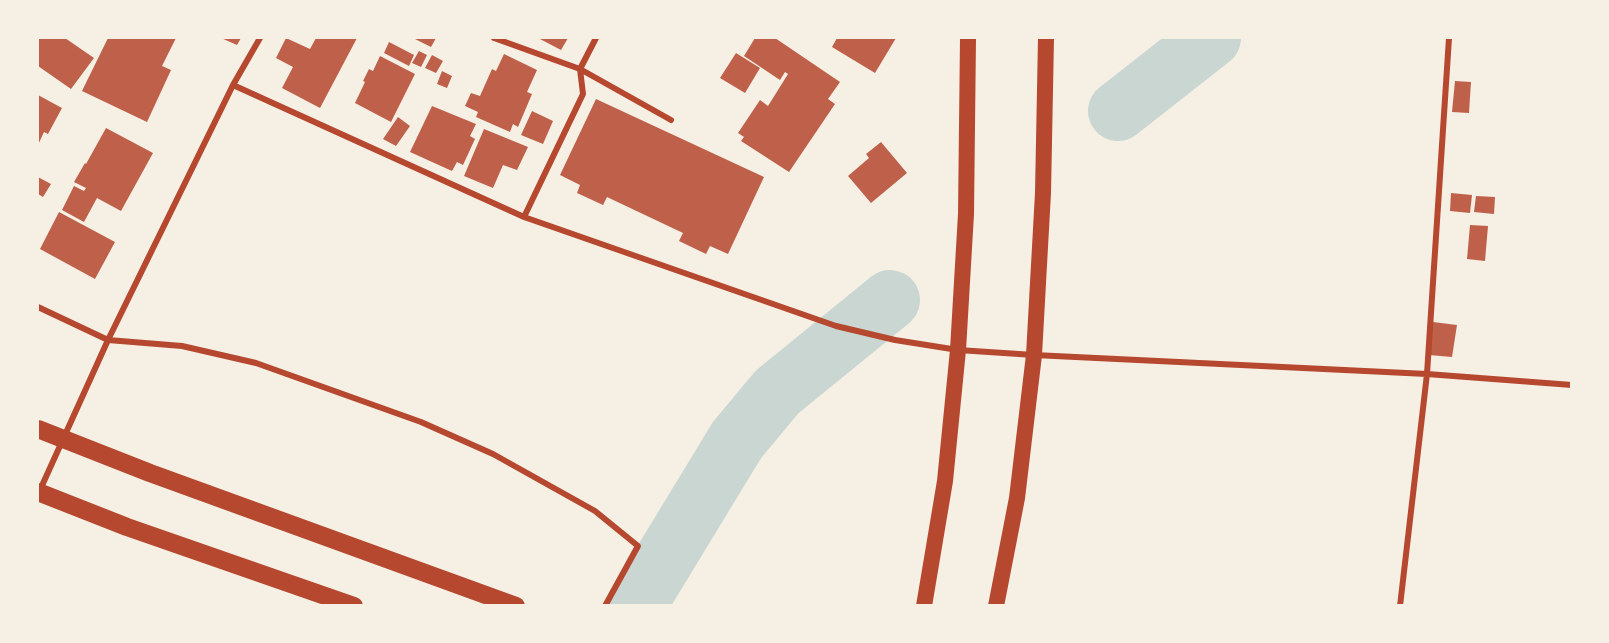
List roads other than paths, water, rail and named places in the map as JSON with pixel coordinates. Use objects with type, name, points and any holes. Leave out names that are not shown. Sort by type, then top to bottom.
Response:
[{"type":"highway","points":[[924,606],[945,482],[958,350],[966,214],[968,38]]},
{"type":"highway","points":[[996,606],[1017,498],[1034,355],[1043,193],[1046,38]]},
{"type":"highway","points":[[38,429],[516,606]]},
{"type":"highway","points":[[38,492],[127,527],[354,606]]},
{"type":"street","points":[[38,497],[108,340],[233,85],[260,38]]},
{"type":"street","points":[[494,38],[580,69],[671,120]]},
{"type":"street","points":[[525,217],[584,94],[580,69],[596,38]]},
{"type":"street","points":[[1400,606],[1427,374],[1449,38]]},
{"type":"street","points":[[233,85],[525,217],[836,327],[895,340],[958,350],[1427,374],[1572,385]]},
{"type":"street","points":[[38,307],[108,340],[182,346],[256,363],[421,422],[493,454],[595,511],[638,546],[605,606]]},
{"type":"waterway","points":[[1118,111],[1211,38]]},
{"type":"waterway","points":[[636,606],[737,440],[777,392],[890,300]]}]
